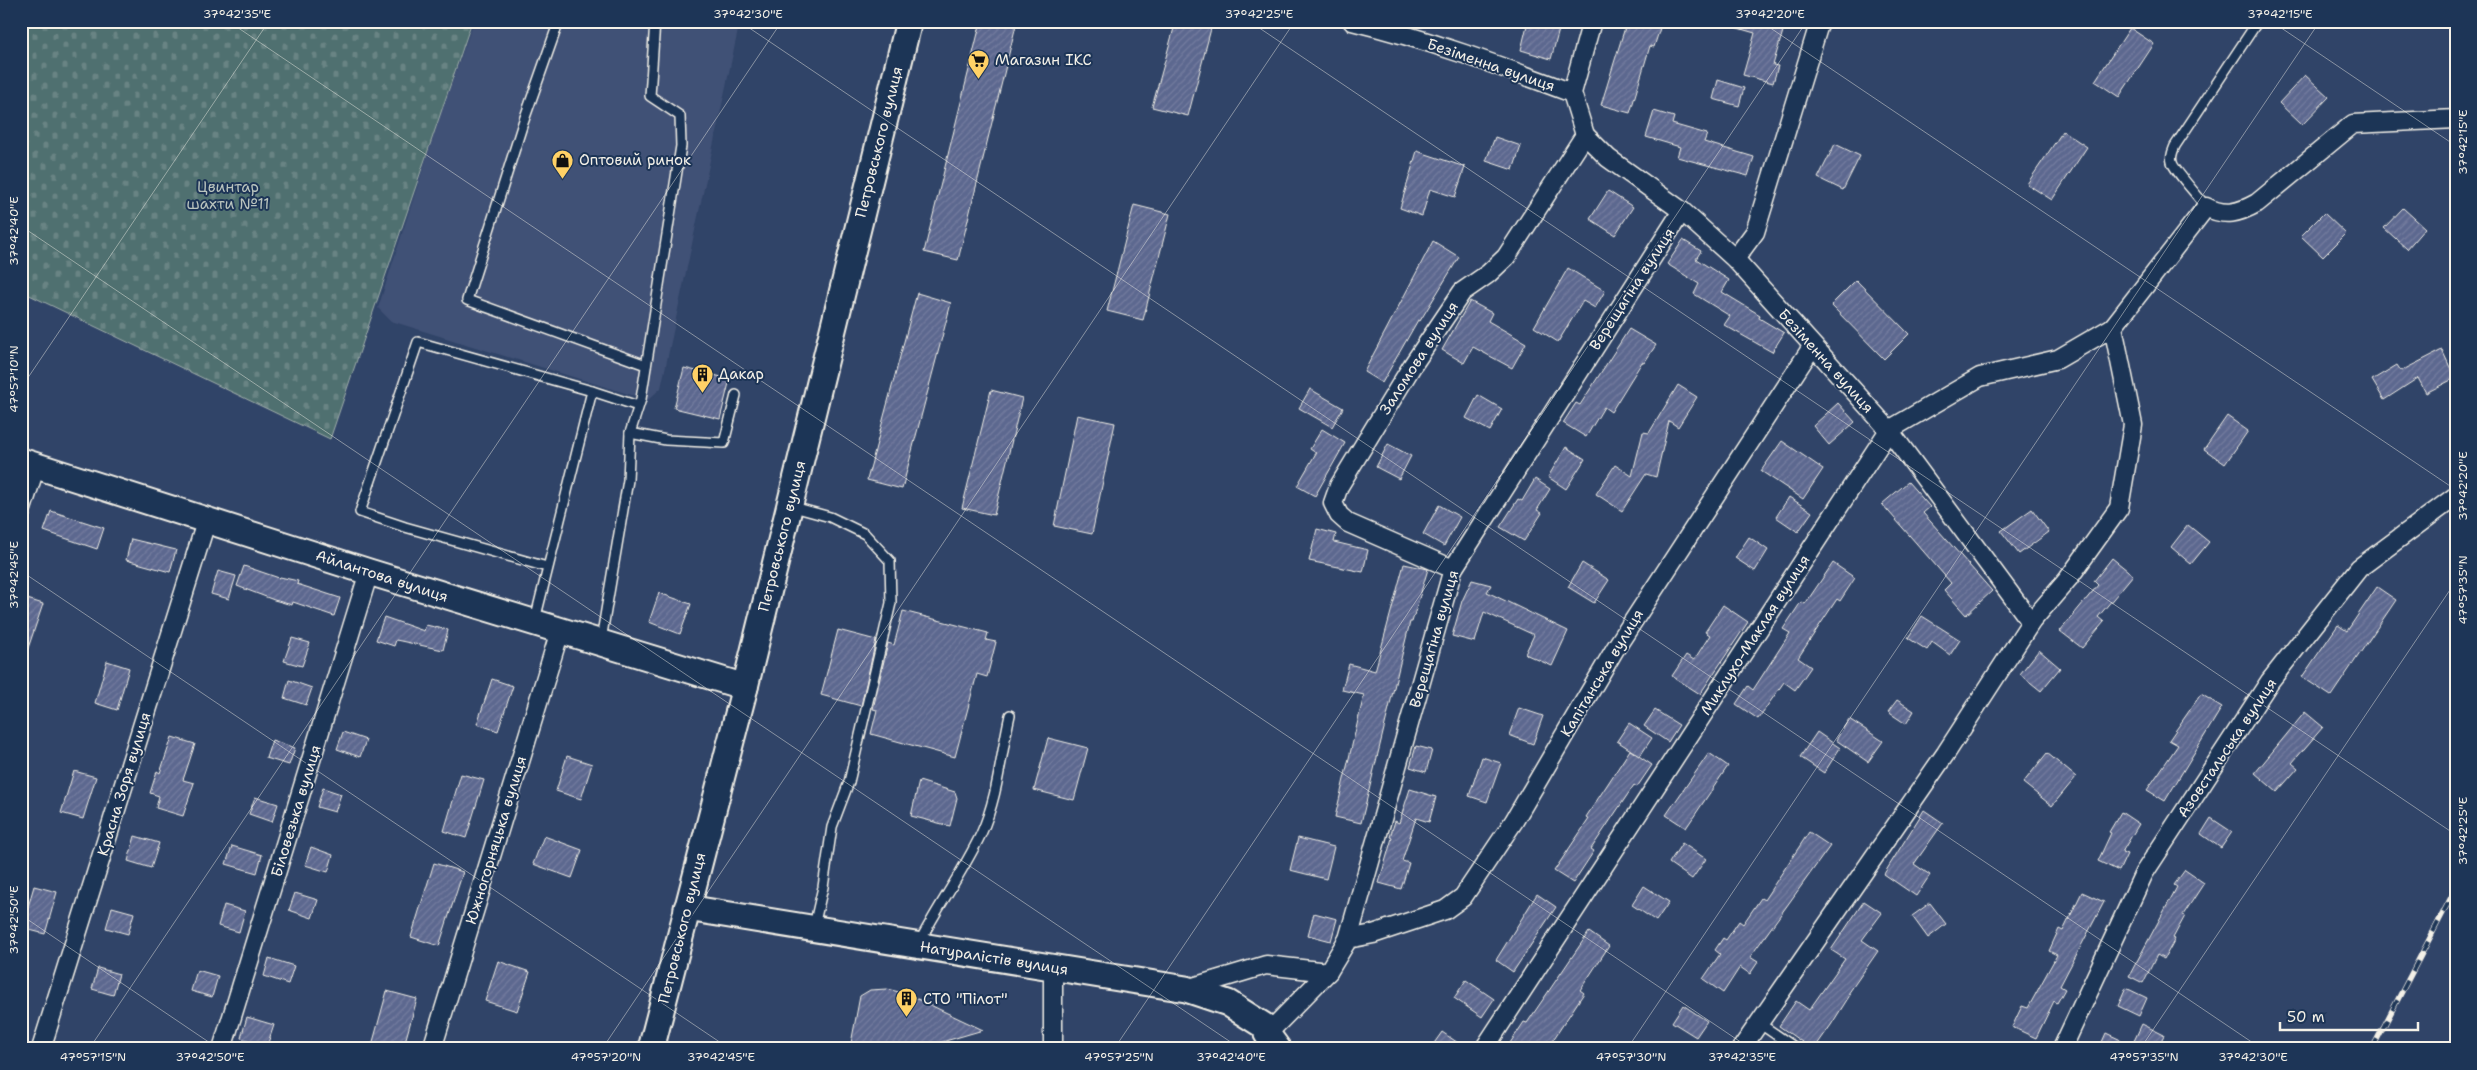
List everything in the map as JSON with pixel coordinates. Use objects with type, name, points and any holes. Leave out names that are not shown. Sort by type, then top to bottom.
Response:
[{"type":"street","name":"Петровського вулиця","points":[[651,1049],[686,908],[745,687],[909,21]]},
{"type":"street","name":"Безіменна вулиця","points":[[1352,21],[1383,25],[1572,93]]},
{"type":"street","points":[[1585,135],[1572,93],[1592,21]]},
{"type":"street","points":[[1735,259],[1755,232],[1820,21]]},
{"type":"street","points":[[1741,1049],[1946,753],[2030,622],[2068,579],[2119,508],[2133,425],[2113,327],[2206,207],[2218,213],[2230,214],[2258,203],[2354,124],[2456,119]]},
{"type":"street","name":"Безіменна вулиця","points":[[1585,135],[1608,158],[1682,211],[1735,259],[1812,347],[1889,430],[2030,622]]},
{"type":"street","name":"Заломова вулиця","points":[[1453,569],[1348,523],[1339,515],[1333,503],[1339,486],[1435,330],[1462,292],[1488,274],[1506,257],[1585,135]]},
{"type":"street","name":"Верещагіна вулиця","points":[[1273,1042],[1328,972],[1348,939],[1453,569],[1682,211]]},
{"type":"street","name":"Миклухо-Маклая вулиця","points":[[1484,1049],[1889,430],[1980,377],[2058,359],[2113,327]]},
{"type":"street","name":"Капітанська вулиця","points":[[1348,939],[1373,934],[1445,910],[1463,897],[1514,821],[1615,650],[1812,347]]},
{"type":"street","points":[[21,512],[29,463]]},
{"type":"street","name":"Айлантова вулиця","points":[[29,463],[369,572],[745,687]]},
{"type":"street","name":"Азовстальська вулиця","points":[[2062,1049],[2144,873],[2270,681],[2359,568],[2456,496]]},
{"type":"street","name":"Красна Зоря вулиця","points":[[41,1049],[207,519]]},
{"type":"street","name":"Біловезька вулиця","points":[[222,1049],[369,572]]},
{"type":"street","name":"Южногорняцька вулиця","points":[[432,1049],[560,631]]},
{"type":"street","name":"Натуралістів вулиця","points":[[686,908],[1186,989],[1228,1003],[1269,1029],[1273,1042]]},
{"type":"street","points":[[1186,989],[1266,965],[1328,972]]},
{"type":"street","points":[[1053,968],[1053,1049]]},
{"type":"lane","points":[[559,21],[523,123],[467,300],[646,365]]},
{"type":"lane","points":[[601,643],[628,480],[630,433],[638,406],[646,365],[681,146],[680,116],[650,96],[655,21]]},
{"type":"lane","points":[[2206,207],[2182,175],[2175,170],[2171,156],[2175,146],[2258,21]]},
{"type":"lane","points":[[547,567],[405,527],[360,512],[418,342],[592,391],[638,406]]},
{"type":"lane","points":[[534,623],[592,391]]},
{"type":"lane","points":[[630,433],[666,440],[724,444],[736,395]]},
{"type":"lane","points":[[790,505],[830,516],[864,534],[890,561],[891,603],[849,782],[832,827],[823,887],[814,929]]},
{"type":"lane","points":[[918,946],[934,913],[959,874],[981,832],[991,805],[1010,715]]},
{"type":"lane","points":[[1759,1023],[1796,1049]]},
{"type":"shaded area","name":"Оптовий ринок","points":[[474,21],[740,21],[661,388],[648,400],[391,321],[378,308],[442,110]]},
{"type":"green space","name":"Цвинтар шахти №11","points":[[21,21],[472,21],[330,439],[21,291]]},
{"type":"building","points":[[981,21],[1017,21],[958,260],[924,252]]},
{"type":"building","points":[[1176,21],[1213,21],[1188,116],[1152,107]]},
{"type":"building","points":[[1528,21],[1542,21],[1560,26],[1551,59],[1521,50]]},
{"type":"building","points":[[1627,21],[1646,21],[1661,25],[1654,47],[1650,46],[1630,113],[1601,105]]},
{"type":"building","points":[[1728,21],[1786,21],[1773,65],[1778,66],[1773,83],[1743,75],[1755,33],[1727,25]]},
{"type":"building","points":[[2130,28],[2154,44],[2119,97],[2095,81]]},
{"type":"building","points":[[2305,75],[2329,97],[2302,125],[2279,103]]},
{"type":"building","points":[[1718,80],[1744,88],[1739,106],[1713,99]]},
{"type":"building","points":[[1654,111],[1674,117],[1672,124],[1707,134],[1704,142],[1754,157],[1748,176],[1677,157],[1680,147],[1646,137]]},
{"type":"building","points":[[2063,131],[2087,147],[2052,200],[2027,184]]},
{"type":"building","points":[[1495,137],[1521,146],[1513,170],[1486,161]]},
{"type":"building","points":[[1835,144],[1860,156],[1843,190],[1818,178]]},
{"type":"building","points":[[1417,151],[1465,167],[1455,197],[1430,189],[1422,216],[1400,208]]},
{"type":"building","points":[[1608,191],[1633,207],[1615,235],[1590,219]]},
{"type":"building","points":[[1134,205],[1170,214],[1143,320],[1107,311]]},
{"type":"building","points":[[2403,208],[2425,228],[2407,249],[2384,228]]},
{"type":"building","points":[[2324,213],[2346,234],[2323,257],[2301,236]]},
{"type":"building","points":[[1683,240],[1701,251],[1696,259],[1729,280],[1722,292],[1760,315],[1759,318],[1784,333],[1772,352],[1724,325],[1730,316],[1694,294],[1699,284],[1667,264]]},
{"type":"building","points":[[1433,241],[1459,257],[1420,321],[1418,320],[1382,383],[1364,372]]},
{"type":"building","points":[[1568,268],[1605,291],[1595,308],[1583,301],[1558,342],[1534,327]]},
{"type":"building","points":[[1856,280],[1909,334],[1884,359],[1831,305]]},
{"type":"building","points":[[917,293],[951,303],[902,489],[867,480]]},
{"type":"building","points":[[1470,301],[1492,313],[1488,321],[1526,343],[1512,368],[1473,347],[1464,363],[1442,350]]},
{"type":"building","points":[[1629,329],[1656,345],[1644,363],[1642,362],[1611,412],[1604,407],[1586,437],[1563,423],[1576,403],[1580,405]]},
{"type":"building","points":[[2442,350],[2455,378],[2426,393],[2418,378],[2384,400],[2372,380],[2397,365],[2401,371]]},
{"type":"building","name":"Дакар","points":[[684,368],[730,379],[720,419],[674,408]]},
{"type":"building","points":[[1678,385],[1697,397],[1678,427],[1669,421],[1656,477],[1646,474],[1622,511],[1596,494],[1615,465],[1632,476],[1643,432],[1649,433]]},
{"type":"building","points":[[1310,389],[1343,408],[1332,427],[1299,408]]},
{"type":"building","points":[[991,390],[1022,398],[994,515],[962,508]]},
{"type":"building","points":[[1478,395],[1502,409],[1490,431],[1466,418]]},
{"type":"building","points":[[1838,403],[1855,422],[1829,445],[1813,426]]},
{"type":"building","points":[[1077,415],[1115,423],[1092,534],[1054,526]]},
{"type":"building","points":[[2227,416],[2248,431],[2225,464],[2204,449]]},
{"type":"building","points":[[1322,429],[1345,443],[1315,496],[1297,486],[1316,453],[1310,449]]},
{"type":"building","points":[[1782,441],[1823,469],[1803,499],[1761,471]]},
{"type":"building","points":[[1388,444],[1411,456],[1399,479],[1376,467]]},
{"type":"building","points":[[1566,447],[1585,459],[1566,489],[1548,477]]},
{"type":"building","points":[[1535,479],[1550,489],[1537,510],[1542,513],[1524,541],[1500,527],[1518,499],[1522,501]]},
{"type":"building","points":[[1908,482],[1930,507],[1923,513],[1992,591],[1966,615],[1944,590],[1951,583],[1882,504]]},
{"type":"building","points":[[1789,497],[1812,512],[1798,532],[1776,517]]},
{"type":"building","points":[[1439,505],[1460,517],[1444,546],[1423,534]]},
{"type":"building","points":[[2032,509],[2049,532],[2019,554],[2001,531]]},
{"type":"building","points":[[51,511],[104,528],[97,549],[44,531]]},
{"type":"building","points":[[2188,525],[2209,542],[2191,564],[2171,547]]},
{"type":"building","points":[[1317,529],[1336,534],[1334,542],[1368,550],[1363,572],[1309,561]]},
{"type":"building","points":[[1749,537],[1768,550],[1755,571],[1735,558]]},
{"type":"building","points":[[131,539],[176,550],[170,572],[126,560]]},
{"type":"building","points":[[2112,558],[2133,575],[2098,617],[2104,622],[2082,648],[2060,631],[2098,585],[2094,581]]},
{"type":"building","points":[[1582,563],[1609,580],[1594,603],[1568,587]]},
{"type":"building","points":[[1833,563],[1855,578],[1840,601],[1837,599],[1798,658],[1811,667],[1795,690],[1784,682],[1758,719],[1736,704],[1748,686],[1753,690],[1790,633],[1783,629],[1801,602],[1805,604]]},
{"type":"building","points":[[1404,564],[1428,569],[1412,622],[1410,622],[1361,823],[1335,817],[1364,695],[1342,690],[1349,664],[1375,671]]},
{"type":"building","points":[[244,566],[279,578],[298,581],[297,584],[340,598],[334,616],[293,602],[292,605],[274,600],[237,586]]},
{"type":"building","points":[[218,571],[236,576],[229,599],[211,594]]},
{"type":"building","points":[[1472,580],[1491,585],[1487,592],[1568,631],[1552,666],[1525,654],[1534,635],[1484,612],[1475,642],[1452,636],[1462,601]]},
{"type":"building","points":[[2377,587],[2396,600],[2331,696],[2302,677],[2338,625],[2347,631]]},
{"type":"building","points":[[659,593],[691,604],[680,634],[649,622]]},
{"type":"building","points":[[21,597],[43,604],[24,660],[21,660]]},
{"type":"building","points":[[1723,605],[1748,622],[1700,694],[1672,676],[1686,655],[1694,660],[1710,635],[1705,632]]},
{"type":"building","points":[[903,611],[988,633],[986,640],[996,642],[987,677],[977,674],[955,757],[871,734],[877,710],[873,709],[888,643],[894,645]]},
{"type":"building","points":[[1922,616],[1960,640],[1950,655],[1932,642],[1927,650],[1908,638]]},
{"type":"building","points":[[384,617],[424,631],[426,625],[448,630],[443,650],[396,640],[394,646],[376,640]]},
{"type":"building","points":[[838,630],[876,640],[861,706],[821,695]]},
{"type":"building","points":[[292,638],[310,643],[302,666],[284,661]]},
{"type":"building","points":[[2039,650],[2060,668],[2041,691],[2020,674]]},
{"type":"building","points":[[107,661],[129,668],[117,710],[95,703]]},
{"type":"building","points":[[492,679],[513,686],[498,731],[477,724]]},
{"type":"building","points":[[289,680],[312,688],[306,705],[284,698]]},
{"type":"building","points":[[2201,694],[2222,707],[2165,801],[2147,790],[2178,745],[2169,740]]},
{"type":"building","points":[[1897,700],[1914,711],[1906,724],[1888,712]]},
{"type":"building","points":[[1519,708],[1543,716],[1533,744],[1509,735]]},
{"type":"building","points":[[1655,710],[1679,725],[1668,742],[1644,726]]},
{"type":"building","points":[[2305,712],[2323,727],[2292,763],[2298,768],[2277,792],[2255,773]]},
{"type":"building","points":[[1849,719],[1883,741],[1868,762],[1836,740]]},
{"type":"building","points":[[1629,723],[1652,738],[1640,756],[1617,741]]},
{"type":"building","points":[[343,732],[366,740],[360,757],[337,749]]},
{"type":"building","points":[[1817,732],[1840,748],[1824,773],[1800,757]]},
{"type":"building","points":[[172,737],[195,744],[183,780],[194,783],[183,816],[156,808],[159,796],[150,793],[157,771],[160,773]]},
{"type":"building","points":[[1048,738],[1088,748],[1074,800],[1034,790]]},
{"type":"building","points":[[272,740],[295,748],[289,765],[266,758]]},
{"type":"building","points":[[1416,746],[1432,750],[1426,772],[1410,767]]},
{"type":"building","points":[[1630,750],[1652,765],[1637,787],[1634,785],[1591,849],[1594,851],[1573,883],[1554,871],[1589,819],[1586,817]]},
{"type":"building","points":[[1709,753],[1728,766],[1686,828],[1666,815]]},
{"type":"building","points":[[2047,753],[2076,777],[2052,806],[2023,783]]},
{"type":"building","points":[[567,756],[592,764],[581,799],[556,791]]},
{"type":"building","points":[[1482,757],[1501,763],[1487,802],[1469,796]]},
{"type":"building","points":[[74,771],[96,777],[83,819],[61,813]]},
{"type":"building","points":[[461,774],[484,780],[466,838],[444,831]]},
{"type":"building","points":[[919,781],[955,792],[957,798],[950,826],[911,816]]},
{"type":"building","points":[[323,788],[341,794],[335,812],[317,807]]},
{"type":"building","points":[[1410,789],[1436,797],[1429,822],[1416,818],[1402,861],[1409,863],[1401,889],[1379,883],[1395,821],[1399,823]]},
{"type":"building","points":[[255,797],[278,804],[272,822],[249,814]]},
{"type":"building","points":[[1924,810],[1943,823],[1914,864],[1930,875],[1916,896],[1884,874]]},
{"type":"building","points":[[2121,812],[2139,824],[2122,852],[2127,854],[2119,871],[2098,861],[2111,833],[2109,832]]},
{"type":"building","points":[[2211,818],[2232,832],[2221,848],[2201,834]]},
{"type":"building","points":[[1809,832],[1830,846],[1750,957],[1758,962],[1750,974],[1740,967],[1723,993],[1703,979],[1720,954],[1715,950],[1723,938],[1726,940],[1739,921],[1743,924],[1761,898],[1764,900]]},
{"type":"building","points":[[135,836],[159,843],[151,868],[128,861]]},
{"type":"building","points":[[544,836],[582,850],[572,878],[533,864]]},
{"type":"building","points":[[1298,838],[1334,847],[1326,879],[1290,870]]},
{"type":"building","points":[[1682,843],[1706,859],[1692,879],[1669,863]]},
{"type":"building","points":[[232,846],[262,855],[257,873],[226,864]]},
{"type":"building","points":[[311,847],[333,855],[328,872],[305,865]]},
{"type":"building","points":[[434,863],[463,872],[439,946],[411,937]]},
{"type":"building","points":[[2185,870],[2204,883],[2183,915],[2185,916],[2164,959],[2157,955],[2143,983],[2129,976],[2177,887],[2174,885]]},
{"type":"building","points":[[34,886],[57,892],[45,934],[22,928]]},
{"type":"building","points":[[1644,886],[1669,902],[1656,921],[1632,905]]},
{"type":"building","points":[[2082,892],[2104,902],[2060,986],[2065,989],[2057,1003],[2054,1001],[2036,1038],[2012,1027],[2022,1006],[2028,1008],[2057,955],[2049,951],[2059,929],[2063,931]]},
{"type":"building","points":[[295,893],[318,900],[312,918],[289,910]]},
{"type":"building","points":[[1537,894],[1556,907],[1513,972],[1496,960]]},
{"type":"building","points":[[1864,901],[1882,913],[1862,940],[1878,951],[1848,994],[1850,995],[1831,1025],[1814,1049],[1812,1049],[1779,1026],[1796,1001],[1809,1010],[1845,959],[1831,950]]},
{"type":"building","points":[[1930,903],[1946,924],[1928,938],[1912,916]]},
{"type":"building","points":[[224,905],[245,911],[239,932],[218,926]]},
{"type":"building","points":[[112,907],[134,913],[128,934],[106,928]]},
{"type":"building","points":[[1314,913],[1337,919],[1331,941],[1308,935]]},
{"type":"building","points":[[1589,932],[1609,946],[1580,990],[1584,993],[1547,1049],[1506,1049],[1524,1022],[1527,1023]]},
{"type":"building","points":[[269,958],[294,966],[288,984],[264,976]]},
{"type":"building","points":[[498,961],[530,972],[517,1011],[485,1001]]},
{"type":"building","points":[[98,968],[119,974],[113,995],[92,989]]},
{"type":"building","points":[[197,970],[218,976],[212,997],[191,991]]},
{"type":"building","points":[[1466,980],[1494,999],[1482,1017],[1454,998]]},
{"type":"building","points":[[2126,988],[2147,998],[2139,1016],[2118,1006]]},
{"type":"building","name":"СТО \"Пілот\"","points":[[887,989],[907,994],[983,1030],[918,1049],[850,1049],[860,996],[870,990]]},
{"type":"building","points":[[387,991],[417,999],[403,1049],[371,1049]]},
{"type":"building","points":[[1683,1005],[1707,1021],[1696,1037],[1672,1022]]},
{"type":"building","points":[[247,1017],[274,1025],[267,1046],[241,1038]]},
{"type":"building","points":[[2142,1024],[2164,1035],[2157,1049],[2151,1049],[2134,1041]]},
{"type":"building","points":[[1442,1032],[1467,1049],[1430,1049]]},
{"type":"building","points":[[2106,1033],[2140,1049],[2099,1049]]},
{"type":"railway","points":[[2372,1049],[2456,888]]},
{"type":"place","name":"Магазин ІКС","points":[[979,79]]},
{"type":"place","name":"Оптовий ринок","points":[[563,179]]},
{"type":"place","name":"Дакар","points":[[702,393]]},
{"type":"place","name":"СТО \"Пілот\"","points":[[907,1018]]}]
